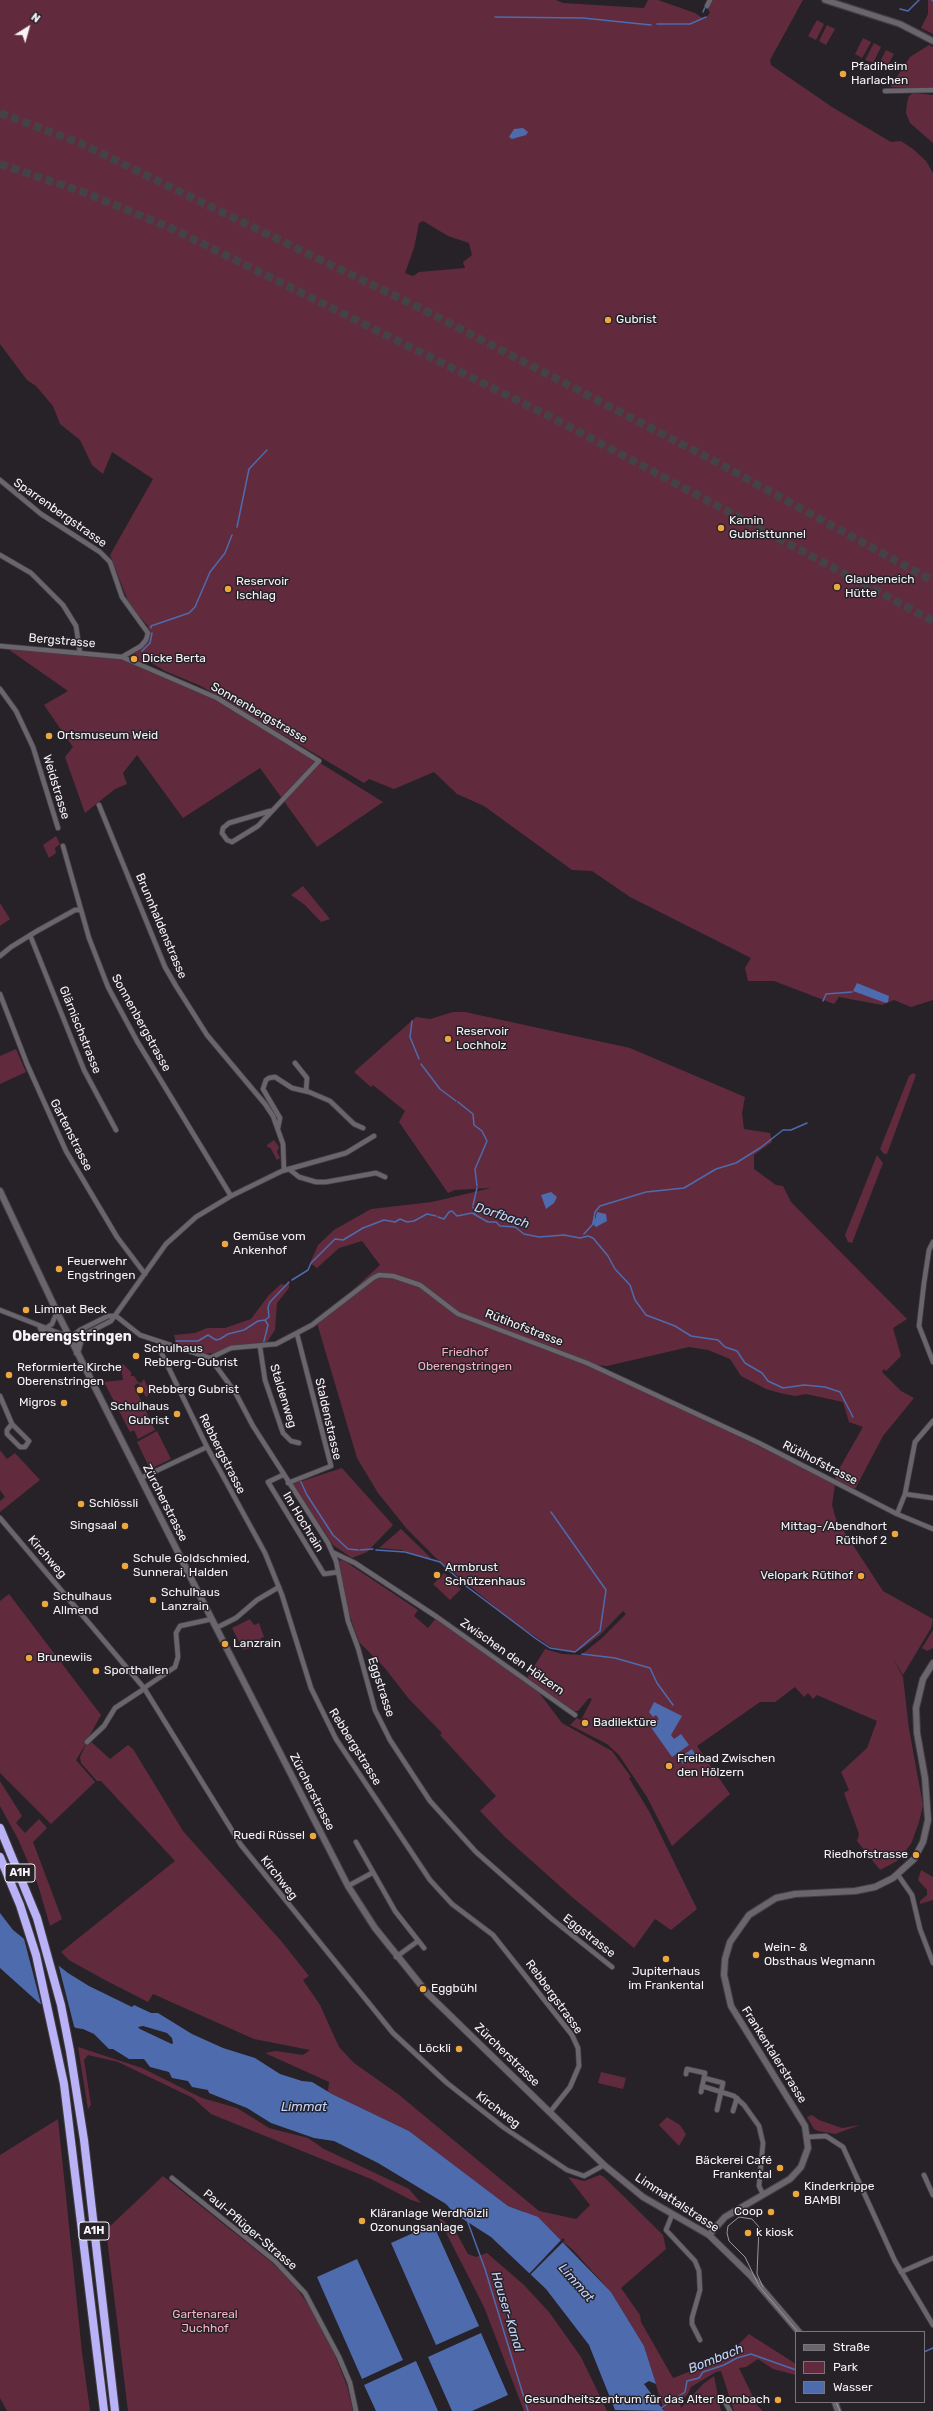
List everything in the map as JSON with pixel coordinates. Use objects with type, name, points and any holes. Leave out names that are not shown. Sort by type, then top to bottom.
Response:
[{"type":"highway","name":"A1H","points":[[0,1828],[37,1918],[61,2005],[84,2140],[115,2411]]},
{"type":"highway","name":"A1H","points":[[0,1857],[20,1905],[36,1955],[54,2032],[72,2136],[104,2411]]},
{"type":"main road","name":"Zürcherstrasse","points":[[0,1192],[57,1312],[140,1478],[348,1886],[374,1928],[396,1957],[436,2003],[552,2113]]},
{"type":"main road","points":[[77,1352],[82,1336]]},
{"type":"main road","name":"Frankentalerstrasse","points":[[709,2235],[725,2217],[790,2179],[801,2167],[806,2158],[807,2137],[804,2126],[731,2006],[724,1975],[728,1947],[738,1928],[749,1915],[776,1898],[795,1894],[866,1889],[888,1881],[898,1875],[918,1853],[928,1820],[925,1778],[917,1733],[916,1708],[921,1685],[933,1663]]},
{"type":"main road","name":"Limmattalstrasse","points":[[552,2113],[604,2165],[634,2190],[709,2235],[751,2276],[798,2331]]},
{"type":"street","points":[[707,6],[710,0]]},
{"type":"street","points":[[825,0],[890,20],[933,41]]},
{"type":"street","points":[[885,91],[933,90]]},
{"type":"street","name":"Sparrenbergstrasse","points":[[0,480],[42,514],[100,552],[110,562],[122,597],[148,633],[146,640],[141,646],[122,657]]},
{"type":"street","points":[[0,555],[31,573],[63,604],[76,626],[80,653]]},
{"type":"street","name":"Bergstrasse","points":[[0,646],[122,657]]},
{"type":"street","name":"Sonnenbergstrasse","points":[[122,657],[217,698],[319,761],[258,826],[232,842],[227,840],[222,833],[223,828],[229,823],[270,812]]},
{"type":"street","name":"Weidstrasse","points":[[0,689],[16,712],[28,736],[48,791],[58,828]]},
{"type":"street","name":"Brunnhaldenstrasse","points":[[99,805],[165,967],[207,1035],[265,1104],[278,1128],[287,1170]]},
{"type":"street","name":"Sonnenbergstrasse","points":[[63,846],[80,910],[96,959],[115,1002],[231,1196]]},
{"type":"street","points":[[0,956],[30,935],[75,910],[80,910]]},
{"type":"street","name":"Glärnischstrasse","points":[[30,935],[84,1070],[116,1130]]},
{"type":"street","name":"Gartenstrasse","points":[[0,994],[27,1064],[66,1152],[117,1236],[145,1274]]},
{"type":"street","points":[[295,1063],[307,1078],[306,1091]]},
{"type":"street","points":[[278,1128],[280,1118],[263,1089],[266,1080],[275,1078],[292,1088],[306,1091],[330,1101],[354,1124],[364,1128]]},
{"type":"street","points":[[0,1310],[19,1316],[43,1328],[70,1338],[82,1336],[116,1316],[166,1244],[182,1229],[207,1210],[231,1196],[287,1170],[346,1153],[374,1136]]},
{"type":"street","points":[[287,1170],[299,1177],[316,1182],[326,1182],[376,1173],[385,1177]]},
{"type":"street","points":[[933,1242],[929,1250],[919,1326],[933,1362]]},
{"type":"street","name":"Rütihofstrasse","points":[[210,1358],[231,1348],[260,1347],[276,1344],[312,1325],[372,1278],[379,1275],[393,1276],[420,1285],[458,1314],[586,1363],[759,1443],[897,1514],[933,1529]]},
{"type":"street","points":[[43,1328],[52,1324],[57,1312]]},
{"type":"street","points":[[70,1338],[80,1330],[108,1316],[116,1316],[140,1335],[161,1344],[210,1358]]},
{"type":"street","name":"Staldenstrasse","points":[[288,1483],[331,1466],[297,1334]]},
{"type":"street","name":"Rebbergstrasse","points":[[161,1344],[160,1350],[206,1447],[265,1553],[279,1587],[310,1688],[332,1733],[355,1770],[430,1880],[452,1904],[493,1935],[572,2035],[578,2048],[578,2066],[570,2086],[552,2113]]},
{"type":"street","name":"Staldenweg","points":[[260,1347],[265,1380],[283,1433],[291,1441],[299,1443]]},
{"type":"street","name":"Eggstrasse","points":[[210,1358],[235,1392],[253,1426],[332,1552],[338,1572],[348,1621],[358,1648],[375,1710],[390,1740],[430,1801],[476,1852],[557,1924],[612,1967]]},
{"type":"street","points":[[0,1390],[0,1395],[12,1424],[29,1441],[25,1447],[20,1447],[7,1434],[7,1430],[12,1424]]},
{"type":"street","points":[[897,1514],[905,1494],[915,1442],[933,1421]]},
{"type":"street","points":[[140,1478],[206,1447]]},
{"type":"street","name":"Im Hochrain","points":[[283,1475],[268,1482],[324,1574],[338,1572]]},
{"type":"street","points":[[905,1494],[933,1498]]},
{"type":"street","name":"Kirchweg","points":[[0,1518],[144,1688],[241,1845],[393,2033],[447,2084],[503,2127],[567,2170],[584,2176],[604,2165]]},
{"type":"street","name":"Zwischen den Hölzern","points":[[332,1552],[348,1560],[437,1617],[575,1715]]},
{"type":"street","points":[[216,1628],[236,1618],[257,1600],[279,1587]]},
{"type":"street","points":[[87,1742],[104,1726],[115,1708],[175,1667],[178,1657],[177,1629],[183,1624],[212,1619]]},
{"type":"street","points":[[356,1842],[372,1873],[395,1911],[424,1948]]},
{"type":"street","points":[[348,1886],[372,1873]]},
{"type":"street","points":[[898,1875],[912,1895],[920,1929],[933,1963]]},
{"type":"street","points":[[396,1957],[418,1941]]},
{"type":"street","points":[[686,2074],[687,2069],[705,2073],[701,2092]]},
{"type":"street","points":[[704,2078],[723,2083],[717,2110]]},
{"type":"street","points":[[702,2086],[721,2090],[737,2098],[751,2114],[762,2135],[759,2186],[763,2194]]},
{"type":"street","points":[[733,2111],[737,2098]]},
{"type":"street","points":[[807,2137],[826,2136],[843,2147],[901,2272],[933,2325]]},
{"type":"street","points":[[924,2175],[933,2195]]},
{"type":"street","name":"Paul-Pflüger-Strasse","points":[[172,2178],[275,2261],[305,2293],[336,2351],[350,2382],[356,2411]]},
{"type":"street","points":[[672,2214],[666,2230],[695,2261],[699,2271],[700,2290],[692,2318],[692,2324],[700,2340]]},
{"type":"street","points":[[901,2272],[933,2258]]},
{"type":"street","points":[[724,2400],[730,2411]]},
{"type":"green space","points":[[0,0],[556,0],[563,3],[644,8],[648,0],[658,0],[695,13],[704,19],[710,13],[708,9],[711,0],[803,0],[770,60],[771,65],[832,107],[891,142],[901,141],[913,149],[926,161],[933,173],[933,1000],[911,1007],[894,1000],[882,1005],[839,997],[834,1004],[774,981],[748,981],[745,968],[751,958],[630,897],[592,871],[572,870],[484,806],[457,794],[434,772],[394,789],[369,779],[364,783],[201,686],[165,671],[150,662],[141,662],[128,658],[145,645],[149,636],[148,626],[130,606],[110,555],[153,479],[112,452],[103,474],[92,465],[80,440],[60,424],[53,406],[36,386],[27,380],[0,344]],"holes":[[[423,221],[448,236],[469,243],[472,255],[463,262],[465,268],[419,272],[413,276],[405,273],[414,248],[419,223]]]},
{"type":"green space","points":[[928,0],[933,0],[933,34],[921,28],[928,14]]},
{"type":"green space","points":[[817,20],[824,24],[816,40],[808,36]]},
{"type":"green space","points":[[827,25],[835,29],[826,45],[819,41]]},
{"type":"green space","points":[[863,38],[871,42],[862,58],[855,54]]},
{"type":"green space","points":[[874,43],[881,47],[873,63],[865,60]]},
{"type":"green space","points":[[929,45],[933,47],[933,89],[890,87],[910,57]]},
{"type":"green space","points":[[886,50],[894,54],[885,70],[878,66]]},
{"type":"green space","points":[[913,93],[933,95],[933,143],[910,123],[906,113],[909,96]]},
{"type":"green space","points":[[8,649],[118,658],[142,667],[214,697],[383,802],[317,847],[260,768],[183,818],[137,755],[123,773],[127,784],[115,789],[85,813],[65,757],[73,747],[44,705],[68,691]]},
{"type":"green space","points":[[56,836],[60,844],[55,848],[56,853],[49,858],[43,845]]},
{"type":"green space","points":[[303,886],[330,919],[321,922],[305,905],[291,895]]},
{"type":"green space","points":[[0,903],[10,919],[0,926]]},
{"type":"green space","name":"Friedhof Oberengstringen","points":[[453,1012],[465,1012],[630,1048],[745,1097],[742,1113],[744,1129],[770,1133],[772,1142],[754,1155],[754,1169],[776,1185],[783,1186],[791,1202],[907,1319],[893,1328],[901,1356],[886,1371],[884,1369],[882,1372],[901,1391],[914,1398],[883,1436],[855,1489],[836,1481],[835,1476],[863,1427],[849,1422],[843,1402],[806,1394],[795,1396],[766,1389],[741,1376],[730,1359],[708,1350],[689,1347],[607,1366],[596,1365],[835,1484],[832,1505],[836,1519],[883,1591],[933,1619],[931,1628],[903,1675],[892,1657],[903,1677],[909,1729],[923,1805],[911,1844],[897,1861],[880,1870],[857,1841],[859,1834],[844,1793],[849,1790],[841,1772],[867,1748],[877,1721],[817,1695],[813,1699],[808,1693],[804,1697],[795,1687],[775,1702],[760,1702],[697,1746],[730,1794],[672,1846],[647,1797],[619,1755],[607,1744],[570,1725],[577,1718],[581,1720],[592,1699],[589,1698],[578,1711],[573,1711],[527,1678],[545,1649],[562,1654],[581,1655],[602,1638],[626,1614],[623,1611],[600,1635],[580,1650],[575,1652],[551,1647],[512,1621],[436,1558],[407,1529],[378,1493],[357,1458],[317,1323],[380,1265],[362,1241],[339,1248],[317,1268],[310,1263],[318,1245],[334,1230],[371,1209],[432,1202],[491,1188],[455,1190],[448,1193],[399,1122],[405,1111],[373,1085],[371,1087],[354,1072],[416,1017],[430,1019]]},
{"type":"green space","points":[[16,1049],[26,1072],[0,1084],[0,1056]]},
{"type":"green space","points":[[913,1073],[916,1075],[887,1154],[884,1154],[880,1149],[909,1076]]},
{"type":"green space","points":[[274,1140],[279,1147],[277,1152],[280,1158],[277,1160],[270,1147],[268,1148],[267,1145]]},
{"type":"green space","points":[[877,1155],[883,1163],[852,1243],[848,1242],[845,1235]]},
{"type":"green space","points":[[289,1282],[289,1288],[277,1303],[275,1330],[265,1345],[238,1345],[215,1353],[204,1354],[176,1343],[174,1335],[195,1333],[207,1328],[225,1328],[251,1319],[269,1295],[281,1284],[285,1285]]},
{"type":"green space","points":[[123,1364],[131,1372],[131,1376],[134,1376],[138,1382],[141,1383],[144,1379],[150,1393],[146,1397],[138,1383],[134,1386],[155,1430],[138,1439],[134,1430],[130,1432],[104,1382],[123,1380],[121,1366]]},
{"type":"green space","points":[[157,1431],[171,1459],[150,1469],[137,1442]]},
{"type":"green space","points":[[0,1450],[7,1459],[15,1453],[40,1480],[0,1512],[0,1501],[5,1497],[0,1490]]},
{"type":"green space","points":[[342,1468],[393,1525],[367,1552],[352,1558],[333,1545],[293,1484]]},
{"type":"green space","points":[[401,1529],[431,1558],[430,1559],[401,1550],[379,1548]]},
{"type":"green space","points":[[343,1560],[418,1610],[414,1616],[428,1628],[436,1618],[537,1690],[562,1723],[612,1751],[631,1777],[629,1778],[650,1813],[697,1909],[671,1930],[655,1919],[634,1948],[572,1897],[505,1837],[480,1811],[496,1796],[440,1735],[442,1733],[409,1699],[384,1667],[359,1642],[348,1611],[338,1561]]},
{"type":"green space","points":[[444,1573],[461,1589],[450,1600],[433,1584]]},
{"type":"green space","points":[[9,1594],[101,1715],[86,1742],[88,1739],[110,1759],[128,1745],[133,1749],[183,1831],[282,1942],[309,1976],[303,1980],[320,2005],[339,2047],[354,2063],[398,2094],[539,2211],[576,2219],[590,2205],[568,2177],[584,2181],[600,2175],[604,2177],[663,2235],[666,2249],[621,2288],[640,2315],[641,2322],[673,2378],[725,2358],[749,2334],[795,2363],[795,2375],[773,2369],[758,2359],[746,2367],[739,2368],[757,2405],[763,2411],[734,2411],[721,2371],[716,2372],[691,2387],[688,2394],[680,2402],[681,2408],[703,2384],[714,2376],[721,2411],[664,2411],[644,2346],[611,2292],[572,2249],[523,2211],[508,2206],[409,2131],[332,2094],[328,2091],[329,2082],[265,2053],[276,2051],[303,2055],[310,2050],[254,2039],[153,1994],[148,2002],[69,1960],[61,1952],[175,1861],[101,1781],[97,1781],[81,1763],[80,1757],[87,1742],[76,1760],[95,1782],[51,1824],[0,1773],[0,1601]]},
{"type":"green space","points":[[250,1619],[254,1625],[259,1623],[264,1637],[261,1638],[258,1646],[243,1650],[232,1628]]},
{"type":"green space","points":[[933,1630],[933,1648],[927,1651],[922,1648]]},
{"type":"green space","points":[[0,1781],[22,1816],[16,1823],[25,1833],[39,1819],[47,1828],[33,1842],[62,1919],[50,1926],[38,1885],[18,1839],[0,1806]]},
{"type":"green space","points":[[921,1870],[933,1877],[933,1900],[920,1904],[920,1901],[927,1895],[927,1890],[918,1880]]},
{"type":"green space","points":[[78,2047],[142,2068],[202,2098],[237,2108],[269,2128],[308,2138],[324,2149],[409,2189],[421,2203],[411,2200],[371,2179],[211,2114],[193,2098],[118,2062],[88,2055],[84,2060],[91,2105],[88,2109]]},
{"type":"green space","points":[[601,2072],[626,2078],[623,2089],[598,2083]]},
{"type":"green space","points":[[812,2115],[819,2120],[842,2128],[860,2125],[835,2134],[818,2131],[814,2129],[807,2117]]},
{"type":"green space","points":[[667,2117],[680,2125],[686,2134],[679,2146],[659,2125]]},
{"type":"green space","points":[[58,2119],[82,2352],[90,2411],[7,2411],[0,2398],[0,2155]]},
{"type":"green space","name":"Gartenareal Juchhof","points":[[163,2176],[270,2261],[292,2282],[310,2307],[332,2348],[347,2386],[353,2411],[128,2411],[106,2230]]},
{"type":"green space","points":[[438,2217],[457,2234],[468,2254],[476,2257],[487,2253],[524,2285],[549,2312],[581,2357],[607,2411],[524,2411],[484,2307]]},
{"type":"water","points":[[523,128],[528,132],[526,135],[512,139],[509,137],[514,129]]},
{"type":"water","points":[[857,983],[889,996],[888,1002],[886,1003],[853,991]]},
{"type":"water","points":[[551,1192],[557,1197],[554,1203],[546,1209],[541,1195]]},
{"type":"water","points":[[595,1212],[595,1220],[597,1212],[606,1214],[607,1221],[596,1227],[592,1223]]},
{"type":"water","points":[[654,1702],[682,1716],[671,1735],[674,1739],[681,1734],[689,1745],[672,1757],[650,1726],[659,1719],[656,1715],[653,1717],[649,1712]]},
{"type":"water","points":[[692,1749],[695,1754],[683,1764],[679,1758]]},
{"type":"water","name":"Limmat","points":[[0,1913],[13,1930],[68,1973],[89,1986],[132,2007],[134,2005],[151,2013],[158,2013],[192,2034],[223,2048],[255,2058],[280,2074],[302,2081],[312,2082],[332,2094],[409,2131],[508,2206],[538,2217],[611,2292],[644,2346],[656,2384],[649,2381],[644,2384],[664,2411],[615,2410],[589,2345],[546,2289],[491,2237],[455,2214],[446,2204],[378,2163],[334,2141],[314,2138],[271,2123],[247,2108],[209,2093],[208,2090],[192,2087],[188,2081],[172,2078],[169,2072],[150,2067],[144,2059],[129,2059],[113,2049],[109,2049],[94,2034],[83,2029],[76,2028],[39,2003],[0,1968]],"holes":[[[143,2026],[167,2033],[172,2038],[173,2043],[169,2046],[150,2040],[138,2027]]]},
{"type":"water","points":[[433,2224],[479,2326],[436,2345],[391,2243]]},
{"type":"water","points":[[357,2259],[403,2360],[362,2379],[317,2277]]},
{"type":"water","points":[[481,2333],[508,2395],[472,2411],[452,2411],[428,2357]]},
{"type":"water","points":[[416,2361],[438,2411],[376,2411],[364,2385]]},
{"type":"pier","points":[[23,1935],[58,1963],[75,2030],[42,2008]]},
{"type":"pier","points":[[563,2238],[565,2240],[529,2276],[528,2275]]},
{"type":"waterway","points":[[900,9],[908,11],[919,0]]},
{"type":"waterway","points":[[703,12],[705,7]]},
{"type":"waterway","points":[[495,17],[583,18],[651,25]]},
{"type":"waterway","points":[[657,24],[690,24],[706,17]]},
{"type":"waterway","points":[[237,527],[249,469],[267,450]]},
{"type":"waterway","points":[[151,628],[151,626],[189,613],[195,607],[210,572],[225,553],[232,535]]},
{"type":"waterway","points":[[142,651],[150,643],[152,633]]},
{"type":"waterway","points":[[823,1001],[826,994],[852,992]]},
{"type":"waterway","points":[[412,1021],[410,1037],[419,1059]]},
{"type":"waterway","points":[[421,1064],[440,1089],[456,1101]]},
{"type":"waterway","points":[[458,1102],[473,1114],[474,1125],[482,1131],[487,1141],[475,1169],[477,1186]]},
{"type":"waterway","points":[[584,1234],[593,1224],[595,1212],[600,1206],[646,1192],[684,1188],[716,1169],[736,1163],[760,1148],[783,1130],[791,1130],[807,1123]]},
{"type":"waterway","points":[[473,1205],[477,1188]]},
{"type":"waterway","name":"Dorfbach","points":[[473,1207],[475,1214]]},
{"type":"waterway","points":[[438,1217],[444,1219],[449,1212],[452,1211],[457,1216],[472,1213],[488,1222],[496,1222],[500,1226],[515,1227],[524,1234],[539,1237],[564,1235],[580,1238],[588,1236],[593,1238],[608,1256],[615,1269],[630,1285],[635,1300],[646,1315],[675,1326],[691,1336],[718,1340],[725,1347],[737,1351],[745,1363],[762,1373],[768,1381],[783,1388],[804,1385],[825,1387],[840,1392],[853,1417]]},
{"type":"waterway","name":"Dorfbach","points":[[292,1280],[308,1270],[311,1263],[335,1239],[343,1240],[363,1228],[384,1220],[395,1222],[400,1219],[407,1222],[414,1221],[427,1214],[436,1216]]},
{"type":"waterway","name":"Dorfbach","points":[[176,1341],[198,1341],[208,1335],[216,1340],[228,1334],[244,1330],[258,1321],[265,1320],[269,1317],[268,1307],[270,1302],[289,1282]]},
{"type":"waterway","points":[[263,1345],[268,1325],[265,1320]]},
{"type":"waterway","points":[[300,1480],[307,1495],[333,1535],[348,1549],[358,1550]]},
{"type":"waterway","points":[[376,1550],[405,1552],[440,1562],[466,1586],[535,1638],[550,1648],[575,1652],[600,1631],[606,1590],[551,1512]]},
{"type":"waterway","points":[[360,1550],[373,1549]]},
{"type":"waterway","points":[[582,1654],[615,1658],[650,1668],[657,1683],[673,1705]]},
{"type":"waterway","name":"Limmat","points":[[138,2033],[174,2050]]},
{"type":"waterway","name":"Hauser-Kanal","points":[[467,2220],[485,2269],[528,2411]]},
{"type":"waterway","name":"Bombach","points":[[925,2352],[933,2348]]},
{"type":"waterway","name":"Bombach","points":[[661,2408],[685,2392],[687,2381],[699,2378],[703,2372],[724,2365],[737,2358],[751,2354],[795,2370]]},
{"type":"tunnel","points":[[0,113],[82,144],[432,314],[718,463],[933,581]]},
{"type":"tunnel","points":[[0,164],[86,193],[173,229],[553,418],[933,621]]},
{"type":"tram line","points":[[763,2287],[757,2274],[759,2227],[752,2219],[739,2217],[728,2226],[727,2233],[729,2241],[745,2257],[759,2286],[797,2331]]},
{"type":"tram line","points":[[836,2403],[840,2411]]},
{"type":"place","name":"Pfadiheim Harlachen","points":[[843,74]]},
{"type":"place","name":"Gubrist","points":[[608,320]]},
{"type":"place","name":"Kamin Gubristtunnel","points":[[721,528]]},
{"type":"place","name":"Glaubeneich Hütte","points":[[837,587]]},
{"type":"place","name":"Reservoir Ischlag","points":[[228,589]]},
{"type":"place","name":"Dicke Berta","points":[[134,659]]},
{"type":"place","name":"Ortsmuseum Weid","points":[[49,736]]},
{"type":"place","name":"Reservoir Lochholz","points":[[448,1039]]},
{"type":"place","name":"Gemüse vom Ankenhof","points":[[225,1244]]},
{"type":"place","name":"Feuerwehr Engstringen","points":[[59,1269]]},
{"type":"place","name":"Limmat Beck","points":[[26,1310]]},
{"type":"place","name":"Schulhaus Rebberg-Gubrist","points":[[136,1356]]},
{"type":"place","name":"Reformierte Kirche Oberenstringen","points":[[9,1375]]},
{"type":"place","name":"Rebberg Gubrist","points":[[140,1390]]},
{"type":"place","name":"Migros","points":[[64,1403]]},
{"type":"place","name":"Schulhaus Gubrist","points":[[177,1414]]},
{"type":"place","name":"Schlössli","points":[[81,1504]]},
{"type":"place","name":"Singsaal","points":[[125,1526]]},
{"type":"place","name":"Mittag-/Abendhort Rütihof 2","points":[[895,1534]]},
{"type":"place","name":"Schule Goldschmied, Sunnerai, Halden","points":[[125,1566]]},
{"type":"place","name":"Armbrust Schützenhaus","points":[[437,1575]]},
{"type":"place","name":"Velopark Rütihof","points":[[861,1576]]},
{"type":"place","name":"Schulhaus Lanzrain","points":[[153,1600]]},
{"type":"place","name":"Schulhaus Allmend","points":[[45,1604]]},
{"type":"place","name":"Lanzrain","points":[[225,1644]]},
{"type":"place","name":"Brunewiis","points":[[29,1658]]},
{"type":"place","name":"Sporthallen","points":[[96,1671]]},
{"type":"place","name":"Badilektüre","points":[[585,1723]]},
{"type":"place","name":"Freibad Zwischen den Hölzern","points":[[669,1766]]},
{"type":"place","name":"Ruedi Rüssel","points":[[313,1836]]},
{"type":"place","name":"Riedhofstrasse","points":[[916,1855]]},
{"type":"place","name":"Wein- & Obsthaus Wegmann","points":[[756,1955]]},
{"type":"place","name":"Jupiterhaus im Frankental","points":[[666,1959]]},
{"type":"place","name":"Eggbühl","points":[[423,1989]]},
{"type":"place","name":"Löckli","points":[[459,2049]]},
{"type":"place","name":"Bäckerei Café Frankental","points":[[780,2168]]},
{"type":"place","name":"Kinderkrippe BAMBI","points":[[796,2194]]},
{"type":"place","name":"Coop","points":[[771,2212]]},
{"type":"place","name":"Kläranlage Werdhölzli Ozonungsanlage","points":[[362,2221]]},
{"type":"place","name":"k kiosk","points":[[748,2233]]},
{"type":"place","name":"Gesundheitszentrum für das Alter Bombach","points":[[778,2400]]},
{"type":"district","name":"Oberengstringen","points":[[72,1337]]}]
